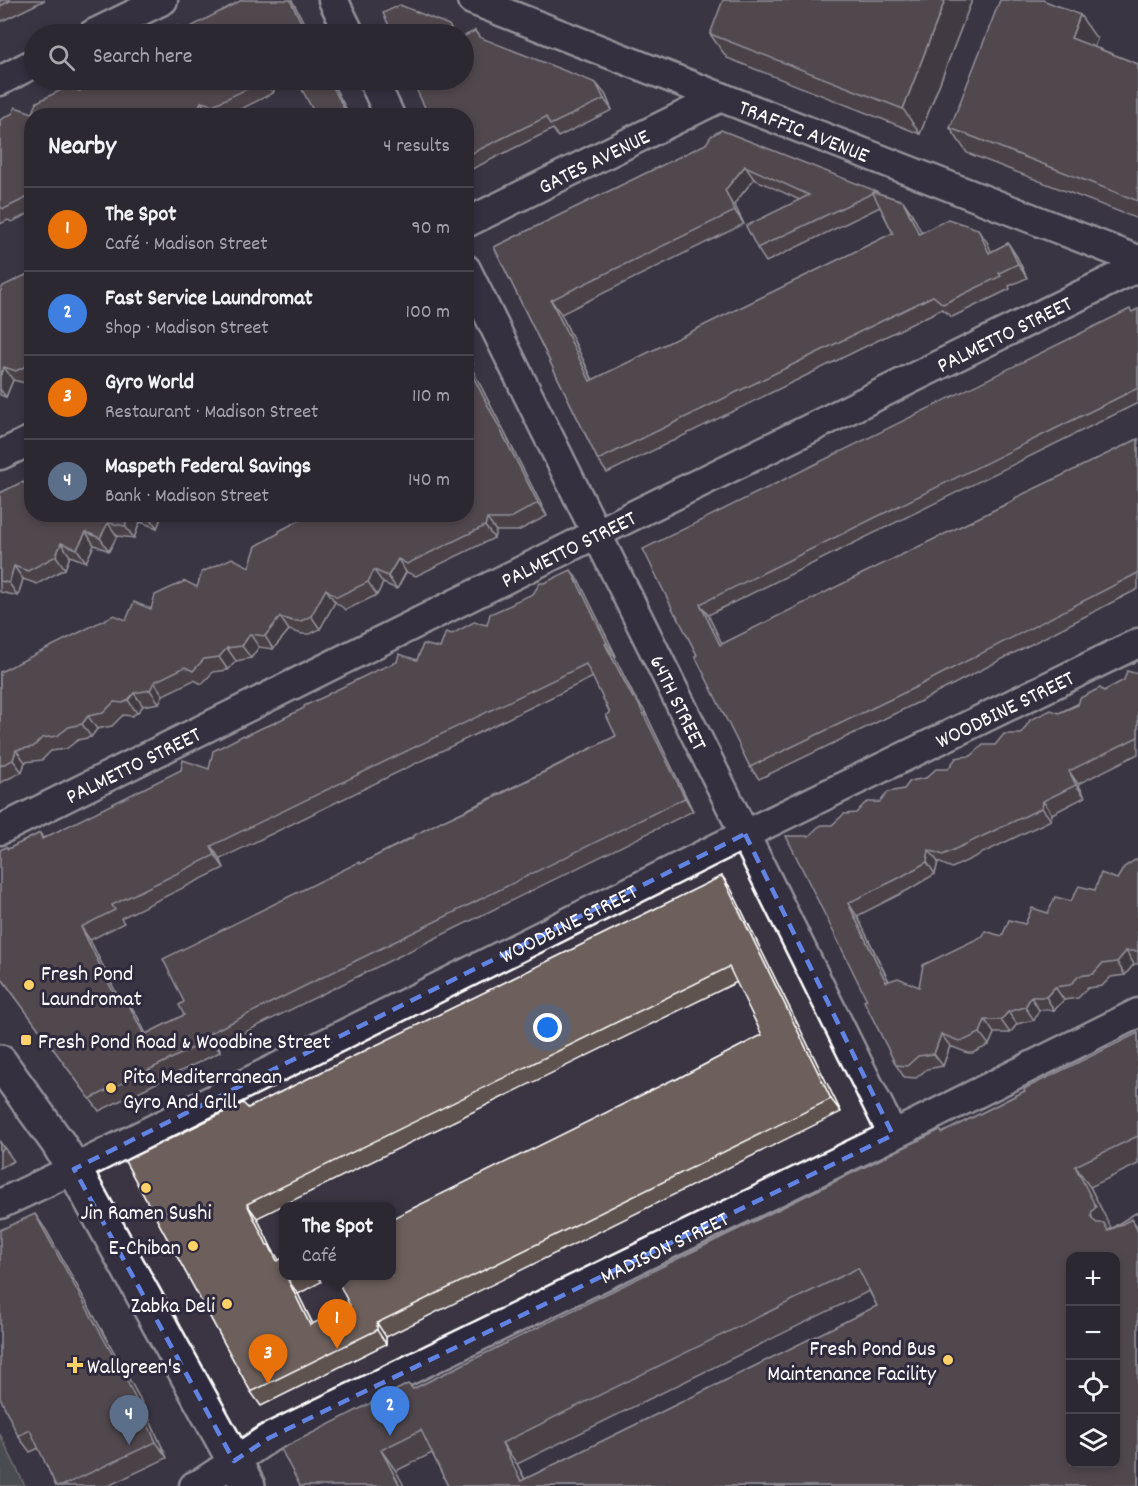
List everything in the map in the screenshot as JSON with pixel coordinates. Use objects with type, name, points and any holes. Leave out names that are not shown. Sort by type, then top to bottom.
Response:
[{"type":"main road","points":[[0,1062],[74,1168],[241,1474]]},
{"type":"street","points":[[114,24],[163,0]]},
{"type":"street","points":[[333,0],[345,24]]},
{"type":"street","name":"TRAFFIC AVENUE","points":[[472,0],[1138,260]]},
{"type":"street","points":[[0,81],[24,68]]},
{"type":"street","points":[[377,90],[386,108]]},
{"type":"street","name":"GATES AVENUE","points":[[474,219],[721,97]]},
{"type":"street","name":"PALMETTO STREET","points":[[0,830],[1138,267]]},
{"type":"street","name":"64TH STREET","points":[[474,285],[893,1135]]},
{"type":"street","points":[[0,455],[24,444]]},
{"type":"street","name":"WOODBINE STREET","points":[[0,1204],[745,834],[1138,643]]},
{"type":"street","name":"MADISON STREET","points":[[194,1486],[241,1474],[269,1438],[893,1135],[1138,1013]]},
{"type":"lane","points":[[1114,1236],[1138,1221]]},
{"type":"highlighted area","points":[[745,834],[893,1135],[269,1438],[234,1461],[74,1169]]},
{"type":"green space","points":[[0,1434],[25,1486],[0,1486]]},
{"type":"building","points":[[0,0],[12,0],[0,6]]},
{"type":"building","points":[[242,0],[290,0],[302,24],[196,24]]},
{"type":"building","points":[[723,0],[945,0],[903,109],[710,34]]},
{"type":"building","points":[[1000,0],[1043,0],[1080,15],[1071,38],[1138,64],[1138,201],[950,128]]},
{"type":"building","points":[[400,5],[447,24],[388,24],[383,13]]},
{"type":"building","points":[[474,31],[479,37],[596,83],[604,99],[550,125],[546,117],[474,152],[474,108],[425,108],[417,90],[474,90]]},
{"type":"building","points":[[61,90],[245,90],[213,105],[201,102],[198,108],[35,108],[37,102]]},
{"type":"building","points":[[302,90],[334,90],[344,108],[312,108]]},
{"type":"building","points":[[15,107],[24,110],[24,199],[4,209],[0,207],[0,120],[13,113]]},
{"type":"building","points":[[721,130],[876,191],[874,192],[903,201],[919,234],[948,219],[978,229],[989,253],[1008,243],[1018,264],[999,273],[1001,276],[943,304],[933,296],[598,460],[494,247],[706,144],[711,136]],"holes":[[[745,166],[809,195],[746,226],[757,248],[873,193],[893,233],[590,381],[551,300],[735,211],[725,190]]]},
{"type":"building","points":[[24,276],[24,367],[16,371],[4,367],[0,376],[0,292],[3,286]]},
{"type":"building","points":[[1130,309],[1132,312],[1138,309],[1138,388],[700,604],[720,645],[1138,439],[1138,573],[914,688],[750,767],[643,549]]},
{"type":"building","points":[[474,379],[538,503],[509,519],[487,519],[485,526],[407,564],[398,559],[388,576],[374,570],[368,582],[337,597],[326,589],[311,616],[301,621],[280,617],[265,636],[250,634],[242,646],[227,648],[219,657],[204,659],[193,671],[185,667],[154,682],[150,690],[134,693],[123,703],[114,702],[103,713],[88,716],[82,724],[69,727],[57,736],[42,738],[33,747],[16,750],[13,760],[0,766],[0,672],[114,615],[126,620],[134,602],[151,609],[155,595],[185,581],[197,587],[202,572],[232,558],[249,567],[256,546],[296,522],[474,522]]},
{"type":"building","points":[[23,483],[24,522],[126,522],[125,526],[108,523],[100,538],[86,532],[77,549],[61,543],[56,556],[28,571],[14,566],[9,583],[0,581],[0,493]]},
{"type":"building","points":[[571,570],[607,643],[605,644],[633,698],[635,697],[685,798],[210,1033],[211,1039],[90,1099],[0,976],[0,850],[6,847],[8,849],[40,833],[42,839],[181,770],[183,760],[209,769],[213,751],[397,662],[399,654],[417,660],[423,644],[440,648],[446,632],[452,634],[474,622],[487,625],[490,614],[533,594],[540,583]],"holes":[[[586,664],[610,713],[606,715],[616,736],[163,959],[184,1002],[179,1005],[184,1015],[144,1035],[127,1001],[125,1003],[122,997],[117,1000],[81,927],[115,910],[112,905],[215,855],[211,846]]]},
{"type":"building","points":[[1127,671],[1138,674],[1138,737],[1069,771],[1076,785],[1043,801],[1042,808],[943,855],[929,850],[927,862],[848,903],[886,982],[898,978],[919,987],[923,965],[983,936],[985,931],[1002,936],[1009,920],[1025,924],[1032,908],[1048,913],[1055,897],[1071,901],[1079,886],[1095,890],[1101,873],[1117,879],[1124,867],[1138,858],[1138,951],[1126,951],[1117,962],[1102,964],[1093,974],[1079,976],[1070,985],[1055,987],[1046,997],[1031,997],[1025,1007],[1008,1012],[1001,1020],[985,1020],[980,1033],[965,1040],[959,1041],[941,1034],[934,1054],[918,1056],[907,1066],[896,1065],[864,1001],[867,1000],[786,836],[809,836],[822,825],[832,825],[844,814],[856,813],[868,802],[880,802],[888,792],[904,789],[910,781],[926,778],[936,769],[948,769],[956,758],[971,756],[983,745],[995,745],[1004,734],[1021,734],[1030,720],[1051,710],[1059,713],[1078,705],[1080,698],[1100,688],[1104,691],[1124,680]]},
{"type":"building","points":[[722,876],[831,1099],[377,1323],[377,1330],[251,1392],[125,1161],[243,1103],[248,1108]],"holes":[[[729,967],[762,1035],[396,1217],[396,1280],[337,1280],[350,1306],[310,1325],[288,1280],[279,1280],[279,1260],[277,1261],[267,1245],[247,1204]]]},
{"type":"building","points":[[1138,1033],[1138,1136],[1075,1166],[1096,1207],[1092,1211],[1093,1220],[1097,1223],[1104,1223],[1108,1231],[1132,1219],[1138,1232],[1138,1486],[448,1486],[421,1430],[381,1450],[400,1486],[300,1486],[281,1449],[408,1384],[413,1389],[940,1130],[942,1133],[1025,1091],[1024,1089]],"holes":[[[858,1268],[877,1306],[521,1481],[502,1443]]]},
{"type":"building","points":[[35,1214],[127,1381],[156,1442],[62,1486],[56,1486],[30,1430],[18,1436],[0,1397],[0,1230]]},
{"type":"place","name":"Fresh Pond Laundromat","points":[[29,985]]},
{"type":"place","name":"Fresh Pond Road & Woodbine Street","points":[[26,1040]]},
{"type":"place","name":"Pita Mediterranean Gyro And Grill","points":[[111,1088]]},
{"type":"place","name":"Jin Ramen Sushi","points":[[146,1188]]},
{"type":"place","name":"E-Chiban","points":[[193,1246]]},
{"type":"place","name":"Zabka Deli","points":[[227,1304]]},
{"type":"place","name":"The Spot","points":[[337,1349]]},
{"type":"place","name":"Fresh Pond Bus Maintenance Facility","points":[[948,1360]]},
{"type":"place","name":"Wallgreen's","points":[[75,1365]]},
{"type":"place","name":"Gyro World","points":[[268,1384]]},
{"type":"place","name":"Fast Service Laundromat","points":[[390,1436]]},
{"type":"place","name":"Maspeth Federal Savings","points":[[129,1445]]}]
